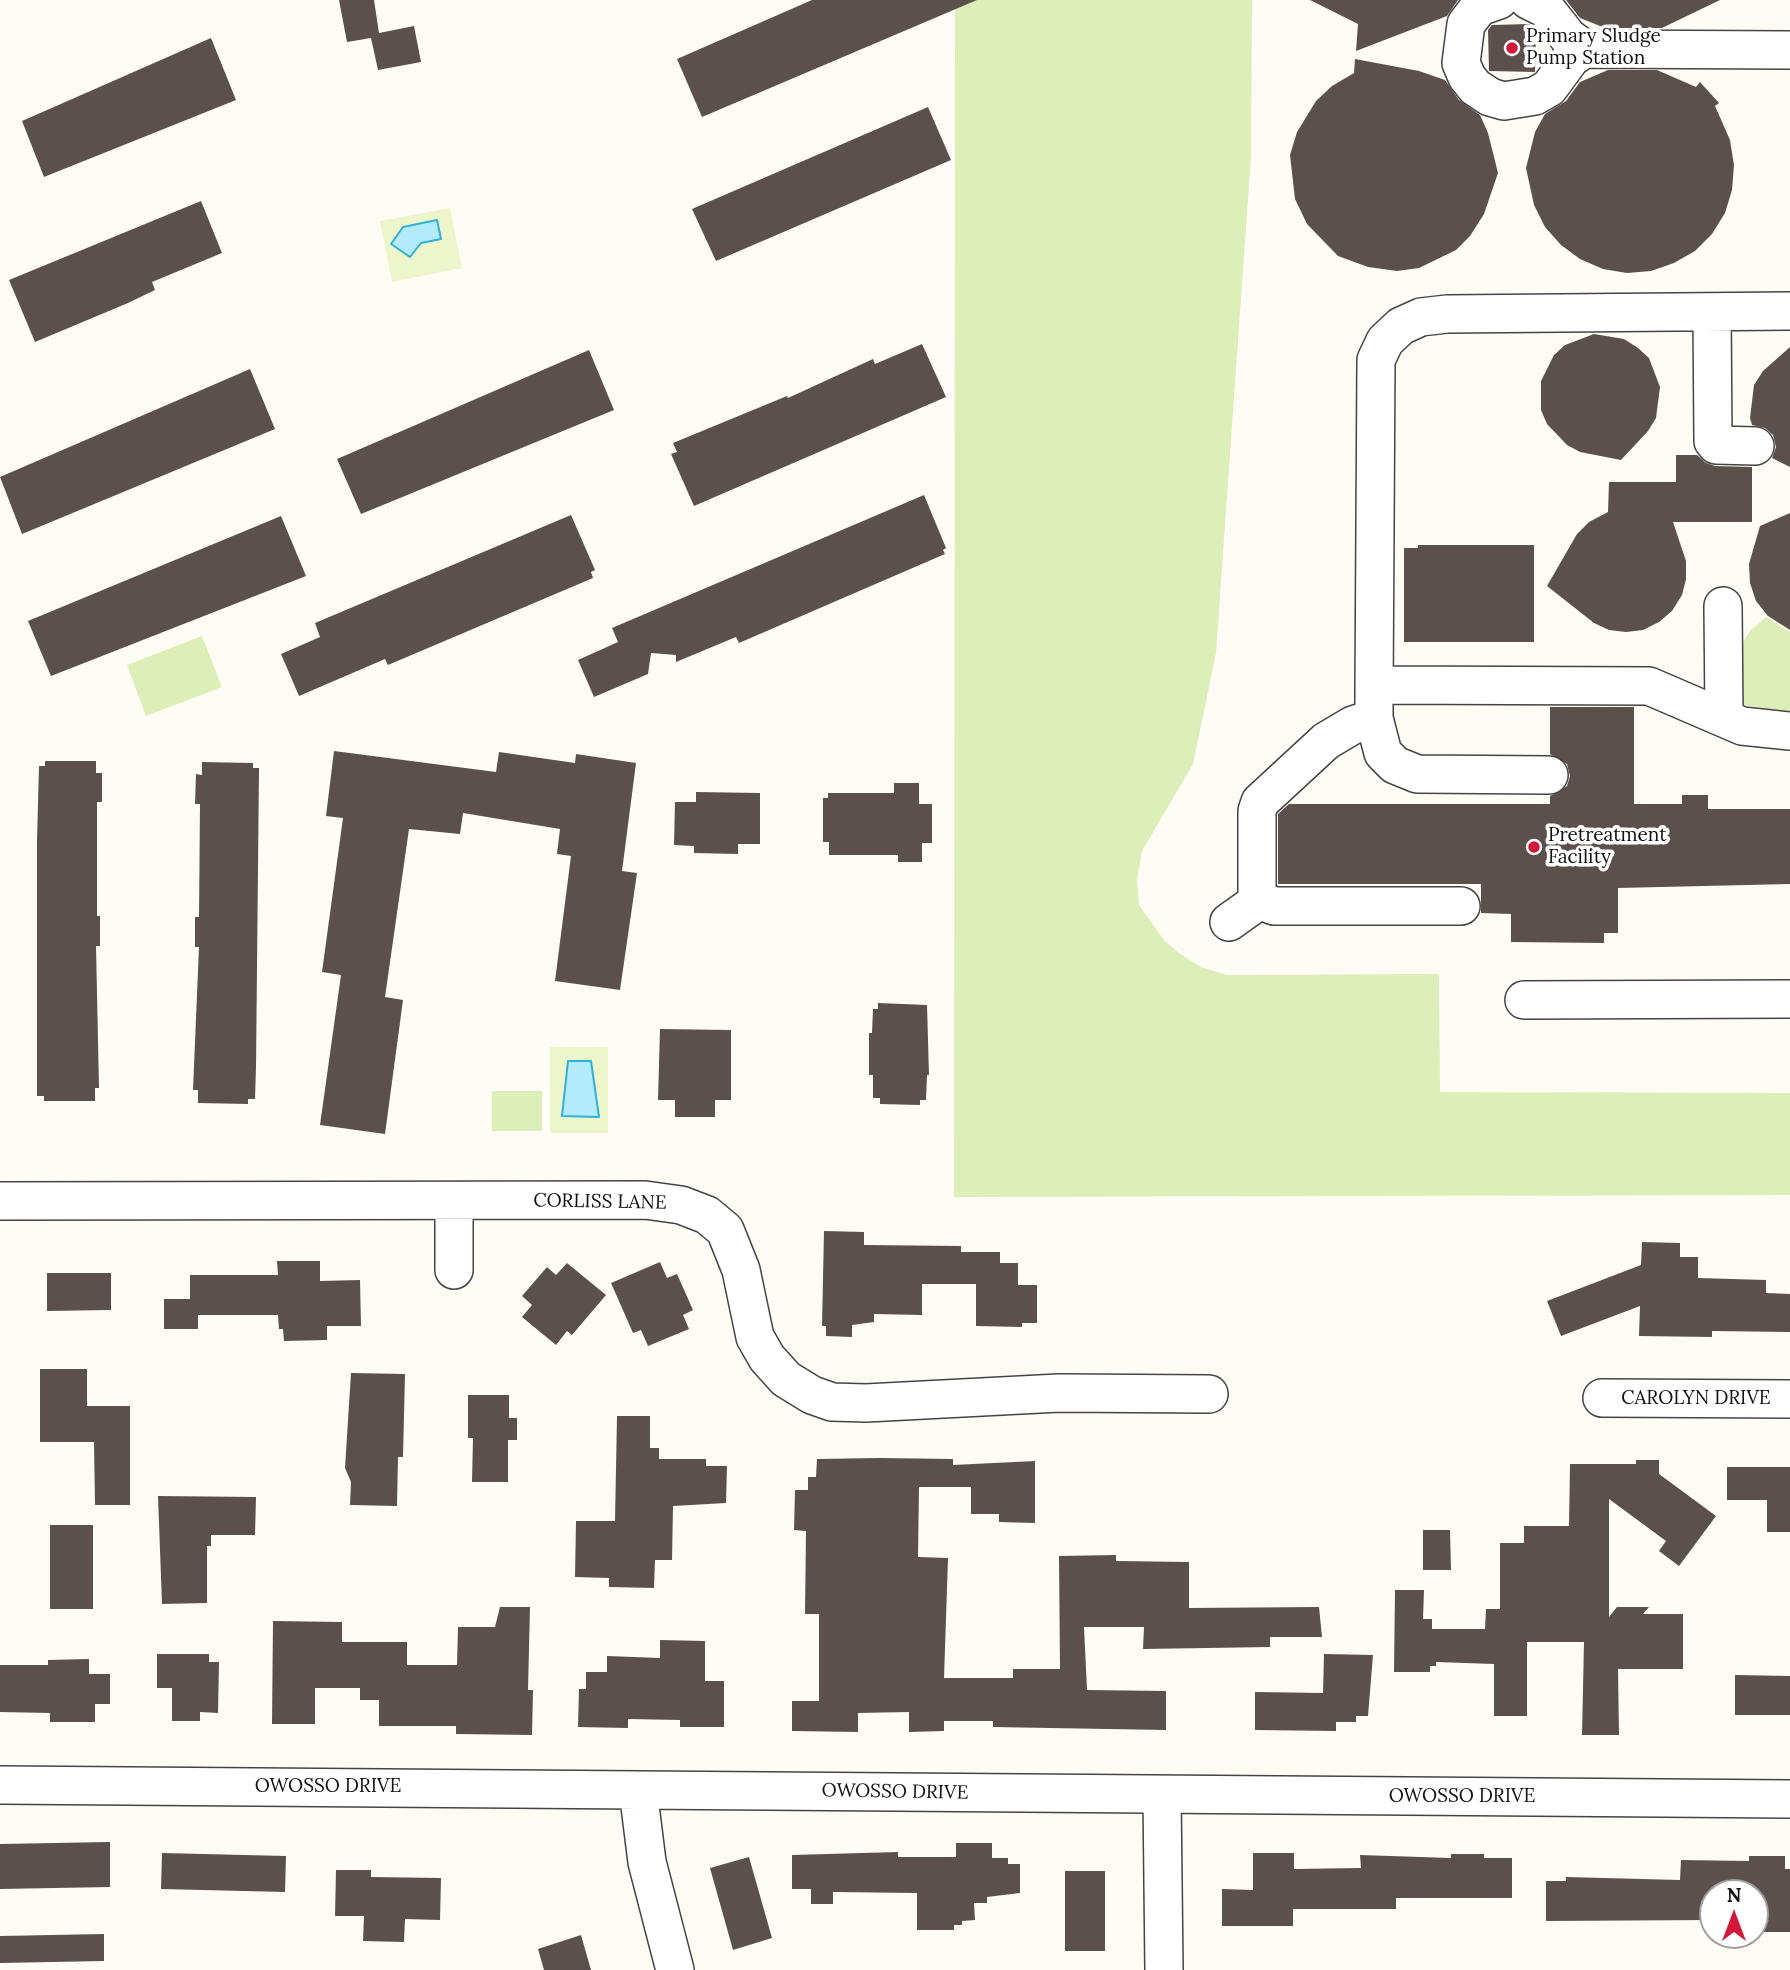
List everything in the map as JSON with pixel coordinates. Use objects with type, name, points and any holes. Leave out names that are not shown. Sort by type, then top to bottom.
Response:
[{"type":"street","points":[[1499,0],[1479,7],[1466,23],[1461,63],[1475,87],[1490,97],[1518,100],[1549,88],[1570,48]]},
{"type":"street","points":[[1528,0],[1546,9],[1570,48]]},
{"type":"street","points":[[1570,48],[1790,50]]},
{"type":"street","points":[[1549,775],[1417,774],[1395,765],[1383,753],[1374,701],[1376,360],[1385,341],[1401,326],[1421,317],[1447,314],[1787,311]]},
{"type":"street","points":[[1712,312],[1713,441],[1716,446],[1755,446]]},
{"type":"street","points":[[1723,606],[1724,718]]},
{"type":"street","points":[[1461,906],[1274,906],[1260,900],[1257,893],[1257,811],[1260,802],[1326,741],[1353,725],[1374,701],[1649,686],[1754,729],[1790,731]]},
{"type":"street","points":[[1229,922],[1260,900]]},
{"type":"street","points":[[1524,1000],[1790,999]]},
{"type":"street","name":"CORLISS LANE","points":[[0,1201],[645,1200],[681,1205],[708,1215],[725,1230],[733,1245],[755,1337],[767,1358],[786,1379],[812,1395],[832,1402],[866,1403],[1059,1393],[1209,1394]]},
{"type":"street","points":[[454,1201],[454,1270]]},
{"type":"street","name":"CAROLYN DRIVE","points":[[1602,1398],[1790,1399]]},
{"type":"street","name":"OWOSSO DRIVE","points":[[0,1785],[1790,1799]]},
{"type":"street","points":[[638,1790],[647,1862],[675,1970]]},
{"type":"street","points":[[1162,1794],[1164,1970]]},
{"type":"green space","points":[[955,0],[1252,0],[1251,156],[1216,653],[1193,764],[1142,851],[1137,880],[1139,905],[1164,940],[1179,953],[1201,967],[1227,975],[1439,974],[1440,1092],[1790,1093],[1790,1195],[954,1197]]},
{"type":"green space","points":[[450,208],[462,268],[392,282],[380,221]]},
{"type":"green space","points":[[1766,617],[1790,632],[1790,712],[1737,704],[1734,656],[1750,631]]},
{"type":"green space","points":[[202,636],[222,687],[146,716],[127,665]]},
{"type":"green space","points":[[550,1047],[608,1047],[608,1133],[550,1133]]},
{"type":"green space","points":[[492,1091],[542,1091],[542,1131],[492,1131]]},
{"type":"water","points":[[437,220],[441,239],[421,243],[410,257],[391,244],[403,227]]},
{"type":"water","points":[[568,1061],[591,1061],[599,1117],[562,1116]]},
{"type":"building","points":[[339,0],[374,0],[379,33],[414,26],[421,62],[378,70],[371,38],[347,42]]},
{"type":"building","points":[[812,0],[977,0],[702,117],[677,59]]},
{"type":"building","points":[[1310,0],[1458,0],[1447,16],[1356,51],[1358,24]]},
{"type":"building","points":[[1566,0],[1720,0],[1662,28],[1605,28],[1580,18]]},
{"type":"building","name":"Primary Sludge Pump Station","points":[[1529,24],[1536,31],[1535,72],[1489,71],[1488,30],[1492,25]]},
{"type":"building","points":[[211,38],[236,100],[44,177],[22,121]]},
{"type":"building","points":[[1355,59],[1419,71],[1445,80],[1459,100],[1480,115],[1488,133],[1498,173],[1484,214],[1470,236],[1456,250],[1419,268],[1397,271],[1368,267],[1338,256],[1307,224],[1295,199],[1290,155],[1297,132],[1316,101],[1332,86],[1354,73]]},
{"type":"building","points":[[1608,70],[1657,70],[1696,87],[1700,82],[1719,103],[1715,106],[1730,140],[1734,165],[1732,190],[1725,213],[1712,234],[1695,251],[1674,263],[1651,271],[1627,273],[1603,269],[1580,259],[1561,245],[1545,227],[1534,205],[1526,168],[1535,132],[1545,114],[1566,101],[1580,82]]},
{"type":"building","points":[[928,107],[951,160],[716,261],[692,209]]},
{"type":"building","points":[[201,201],[222,253],[152,282],[155,290],[128,303],[35,342],[9,280]]},
{"type":"building","points":[[1594,334],[1624,339],[1638,348],[1649,358],[1660,387],[1656,418],[1648,431],[1621,460],[1580,452],[1567,445],[1547,424],[1541,410],[1541,381],[1554,355],[1565,345]]},
{"type":"building","points":[[922,344],[946,397],[694,506],[671,454],[677,452],[673,443],[787,396],[788,398],[873,359],[875,364]]},
{"type":"building","points":[[1790,347],[1790,467],[1772,458],[1776,447],[1773,435],[1765,428],[1752,425],[1750,418],[1754,385],[1763,371]]},
{"type":"building","points":[[589,350],[614,410],[361,514],[337,459]]},
{"type":"building","points":[[250,369],[275,429],[22,534],[0,477]]},
{"type":"building","points":[[1676,455],[1697,455],[1706,463],[1715,466],[1752,467],[1752,522],[1673,522],[1686,561],[1686,579],[1682,595],[1672,611],[1643,630],[1609,630],[1594,623],[1547,586],[1577,534],[1589,522],[1608,512],[1609,482],[1676,482]]},
{"type":"building","points":[[924,495],[946,548],[943,550],[945,554],[739,643],[736,637],[676,662],[676,655],[651,653],[648,674],[594,697],[578,660],[618,642],[612,628]]},
{"type":"building","points":[[1790,513],[1790,630],[1768,616],[1756,601],[1750,583],[1749,564],[1760,526]]},
{"type":"building","points":[[571,515],[595,570],[591,572],[593,578],[388,665],[385,659],[299,696],[281,654],[320,637],[315,623]]},
{"type":"building","points":[[281,516],[306,576],[51,676],[28,621]]},
{"type":"building","points":[[1418,545],[1534,545],[1534,642],[1404,642],[1404,548],[1418,548]]},
{"type":"building","name":"Pretreatment Facility","points":[[1550,707],[1634,707],[1634,804],[1682,804],[1682,795],[1708,795],[1708,809],[1790,809],[1790,884],[1618,888],[1618,933],[1604,933],[1604,943],[1511,942],[1511,914],[1481,913],[1481,884],[1278,884],[1278,814],[1289,804],[1550,804],[1550,796],[1567,786],[1570,776],[1567,764],[1550,754]]},
{"type":"building","points":[[334,751],[496,772],[499,752],[575,763],[576,754],[636,763],[622,871],[637,873],[620,990],[555,981],[571,856],[557,854],[560,829],[463,813],[460,834],[409,829],[385,997],[403,1000],[385,1134],[320,1125],[341,975],[322,972],[343,818],[326,816]]},
{"type":"building","points":[[45,761],[96,761],[96,773],[102,773],[102,802],[97,802],[97,916],[100,916],[100,946],[96,946],[99,1088],[95,1088],[95,1101],[44,1101],[44,1096],[37,1096],[37,841],[39,766],[45,766]]},
{"type":"building","points":[[202,762],[253,763],[253,768],[259,768],[255,1099],[248,1099],[248,1104],[198,1103],[198,1090],[193,1090],[199,947],[195,947],[195,917],[199,917],[200,804],[195,804],[196,774],[202,775]]},
{"type":"building","points":[[894,783],[919,783],[919,804],[932,804],[932,843],[922,843],[922,862],[898,862],[898,855],[829,855],[829,842],[823,842],[823,798],[828,798],[828,793],[894,793]]},
{"type":"building","points":[[696,792],[760,793],[760,844],[738,844],[738,854],[694,853],[694,846],[674,845],[675,802],[696,802]]},
{"type":"building","points":[[878,1003],[927,1005],[929,1075],[926,1100],[920,1100],[920,1105],[880,1104],[880,1098],[873,1098],[873,1075],[869,1075],[869,1033],[872,1033],[873,1009],[878,1009]]},
{"type":"building","points":[[660,1029],[731,1030],[731,1100],[715,1100],[715,1117],[675,1117],[675,1100],[658,1100]]},
{"type":"building","points":[[824,1231],[864,1232],[864,1245],[961,1246],[961,1252],[1000,1252],[1000,1263],[1018,1263],[1018,1285],[1037,1285],[1037,1323],[1022,1323],[1022,1327],[976,1326],[976,1284],[922,1284],[922,1315],[874,1314],[874,1322],[852,1325],[852,1337],[826,1336],[826,1326],[822,1326]]},
{"type":"building","points":[[1642,1242],[1680,1243],[1680,1257],[1698,1257],[1698,1278],[1766,1280],[1766,1293],[1790,1294],[1790,1332],[1712,1331],[1712,1337],[1639,1336],[1640,1306],[1561,1336],[1547,1301],[1641,1265]]},
{"type":"building","points":[[277,1261],[320,1261],[320,1281],[360,1280],[361,1326],[327,1326],[327,1340],[284,1341],[283,1329],[279,1329],[278,1315],[198,1315],[198,1329],[164,1329],[164,1299],[190,1299],[190,1275],[278,1275]]},
{"type":"building","points":[[660,1262],[667,1278],[677,1274],[693,1310],[683,1315],[689,1329],[648,1346],[641,1330],[633,1333],[611,1283]]},
{"type":"building","points":[[567,1263],[606,1295],[572,1335],[567,1331],[556,1345],[522,1317],[532,1305],[522,1296],[547,1267],[556,1275]]},
{"type":"building","points":[[47,1273],[111,1273],[111,1310],[47,1311]]},
{"type":"building","points":[[40,1369],[87,1369],[87,1406],[130,1406],[130,1505],[95,1505],[94,1442],[40,1442]]},
{"type":"building","points":[[351,1373],[405,1374],[403,1457],[398,1457],[397,1506],[350,1505],[351,1482],[345,1468]]},
{"type":"building","points":[[468,1395],[509,1395],[509,1418],[517,1418],[517,1440],[508,1440],[508,1482],[472,1482],[473,1438],[468,1438]]},
{"type":"building","points":[[617,1416],[650,1416],[650,1448],[659,1448],[659,1459],[706,1459],[706,1466],[727,1466],[726,1503],[673,1506],[672,1560],[655,1560],[654,1588],[609,1587],[609,1578],[575,1577],[576,1521],[615,1521]]},
{"type":"building","points":[[817,1459],[953,1459],[953,1465],[1035,1461],[1035,1523],[999,1522],[999,1514],[971,1514],[971,1487],[919,1487],[918,1557],[948,1558],[944,1678],[1013,1678],[1013,1669],[1060,1669],[1059,1556],[1116,1555],[1116,1561],[1189,1562],[1189,1608],[1319,1607],[1322,1637],[1270,1637],[1270,1647],[1143,1649],[1144,1627],[1084,1627],[1087,1690],[1166,1691],[1166,1730],[993,1727],[993,1721],[944,1721],[944,1731],[909,1732],[909,1712],[858,1713],[858,1732],[792,1731],[792,1701],[819,1701],[819,1614],[805,1614],[806,1531],[794,1530],[795,1490],[808,1490],[808,1477],[816,1477]]},
{"type":"building","points":[[1636,1460],[1659,1460],[1659,1474],[1716,1516],[1679,1566],[1659,1551],[1666,1541],[1609,1499],[1609,1617],[1617,1607],[1649,1607],[1643,1614],[1683,1614],[1683,1669],[1618,1669],[1619,1735],[1582,1735],[1584,1642],[1527,1642],[1527,1716],[1494,1716],[1494,1664],[1436,1662],[1436,1666],[1430,1666],[1430,1672],[1394,1672],[1395,1590],[1424,1590],[1423,1619],[1432,1619],[1432,1629],[1485,1629],[1486,1609],[1500,1609],[1500,1543],[1524,1543],[1524,1526],[1569,1526],[1570,1464],[1636,1464]]},
{"type":"building","points":[[1727,1467],[1790,1467],[1790,1532],[1767,1532],[1767,1500],[1727,1500]]},
{"type":"building","points":[[158,1496],[256,1497],[255,1535],[211,1535],[211,1546],[207,1546],[207,1603],[162,1604]]},
{"type":"building","points":[[50,1525],[93,1525],[93,1609],[50,1609]]},
{"type":"building","points":[[1423,1530],[1450,1530],[1451,1570],[1423,1570]]},
{"type":"building","points":[[500,1607],[530,1607],[528,1690],[533,1690],[532,1735],[456,1734],[456,1726],[379,1726],[379,1700],[360,1700],[360,1688],[315,1688],[315,1724],[272,1724],[273,1621],[342,1622],[342,1642],[407,1642],[407,1665],[457,1665],[458,1627],[495,1627]]},
{"type":"building","points":[[660,1640],[705,1641],[705,1681],[724,1681],[724,1727],[680,1727],[680,1720],[628,1719],[628,1728],[578,1727],[579,1689],[586,1689],[586,1672],[607,1672],[607,1656],[660,1658]]},
{"type":"building","points":[[157,1654],[209,1654],[209,1662],[219,1662],[218,1713],[200,1712],[200,1721],[172,1721],[172,1688],[157,1688]]},
{"type":"building","points":[[1324,1654],[1373,1655],[1368,1716],[1356,1716],[1356,1722],[1336,1722],[1336,1731],[1255,1730],[1255,1692],[1323,1693]]},
{"type":"building","points":[[89,1659],[89,1674],[110,1674],[110,1704],[95,1704],[95,1722],[50,1722],[50,1713],[0,1712],[0,1665],[48,1665],[48,1660]]},
{"type":"building","points":[[1735,1675],[1790,1676],[1790,1715],[1735,1715]]},
{"type":"building","points":[[110,1842],[110,1887],[0,1889],[0,1844]]},
{"type":"building","points":[[956,1843],[992,1843],[992,1858],[1008,1858],[1008,1864],[1020,1864],[1020,1893],[987,1897],[987,1903],[974,1903],[975,1920],[962,1921],[962,1925],[954,1925],[954,1930],[917,1930],[917,1893],[833,1892],[833,1904],[811,1904],[811,1889],[792,1889],[792,1855],[898,1852],[898,1857],[956,1857]]},
{"type":"building","points":[[162,1853],[286,1856],[285,1892],[161,1889]]},
{"type":"building","points":[[1253,1853],[1294,1853],[1294,1869],[1361,1868],[1360,1855],[1451,1858],[1451,1854],[1484,1854],[1484,1858],[1512,1858],[1512,1898],[1396,1898],[1396,1909],[1293,1909],[1293,1926],[1222,1926],[1222,1889],[1253,1890]]},
{"type":"building","points":[[1749,1856],[1785,1856],[1785,1869],[1790,1869],[1790,1932],[1769,1932],[1769,1879],[1699,1879],[1699,1920],[1546,1921],[1546,1881],[1566,1881],[1566,1877],[1680,1880],[1681,1860],[1749,1861]]},
{"type":"building","points":[[749,1857],[772,1938],[733,1950],[710,1868]]},
{"type":"building","points":[[336,1870],[371,1870],[371,1877],[441,1878],[440,1920],[405,1919],[404,1942],[363,1941],[364,1916],[335,1916]]},
{"type":"building","points":[[1065,1871],[1105,1871],[1105,1951],[1065,1951]]},
{"type":"building","points":[[104,1934],[104,1961],[0,1963],[0,1936]]},
{"type":"building","points":[[581,1935],[591,1970],[544,1970],[538,1949]]},
{"type":"place","name":"Primary Sludge Pump Station","points":[[1512,48]]},
{"type":"place","name":"Pretreatment Facility","points":[[1534,847]]}]
